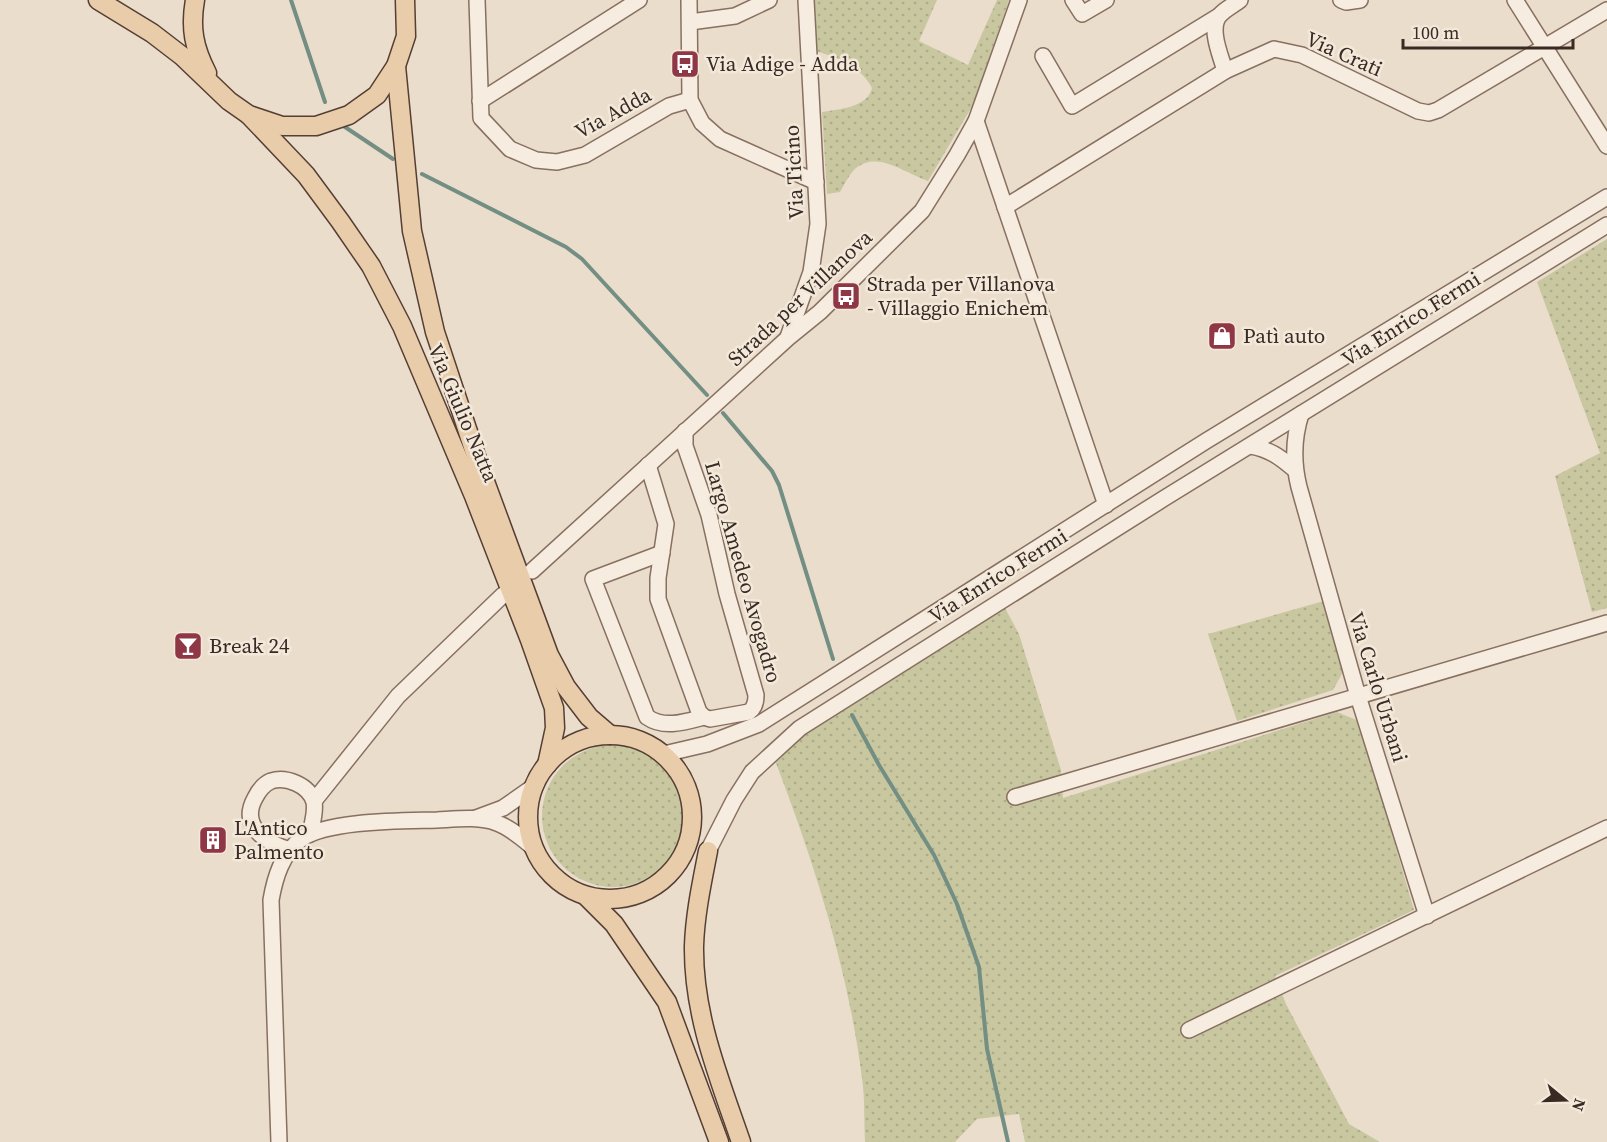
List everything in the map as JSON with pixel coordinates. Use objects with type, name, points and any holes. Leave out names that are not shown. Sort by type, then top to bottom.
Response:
[{"type":"main road","points":[[98,0],[152,33],[183,56],[229,101],[249,115],[282,126],[316,126],[349,115],[377,94],[396,66],[406,36],[405,0]]},
{"type":"main road","points":[[195,0],[191,20],[197,54],[213,84]]},
{"type":"main road","name":"Via Giulio Natta","points":[[396,66],[412,231],[435,332],[480,468],[549,655],[566,687],[589,717],[610,735]]},
{"type":"main road","name":"Via Giulio Natta","points":[[249,115],[306,175],[340,221],[371,266],[402,326],[474,496],[554,708],[555,728],[547,765]]},
{"type":"main road","points":[[586,896],[610,899],[635,896],[657,885],[675,867],[687,845],[692,821],[690,796],[680,773],[664,754],[629,737],[610,735],[586,739],[564,749],[547,765],[536,785],[528,817],[532,843],[544,866],[563,884],[586,896],[614,924],[668,1002],[719,1142]]},
{"type":"main road","points":[[675,867],[708,851],[700,840],[692,821]]},
{"type":"main road","name":"Via Enrico Fermi","points":[[708,851],[698,898],[694,946],[696,983],[707,1046],[741,1142]]},
{"type":"street","name":"Via Adda","points":[[477,0],[481,118],[510,149],[536,160],[557,162],[585,155],[669,106],[690,100]]},
{"type":"street","points":[[480,101],[639,0]]},
{"type":"street","points":[[689,0],[690,100],[702,123],[720,139],[816,183]]},
{"type":"street","points":[[690,22],[735,16],[750,4],[769,0]]},
{"type":"street","name":"Via Ticino","points":[[788,338],[811,272],[818,224],[806,0]]},
{"type":"street","name":"Strada per Villanova","points":[[532,571],[788,338],[820,312],[922,211],[976,121],[1019,0]]},
{"type":"street","points":[[1073,0],[1082,14],[1106,0]]},
{"type":"street","points":[[1043,56],[1072,106],[1219,16],[1240,0]]},
{"type":"street","points":[[1341,0],[1346,2],[1360,0]]},
{"type":"street","points":[[1515,0],[1607,146]]},
{"type":"street","name":"Via Crati","points":[[1005,207],[1225,71],[1274,49],[1302,55],[1418,111],[1429,113],[1438,110],[1607,10]]},
{"type":"street","points":[[1219,16],[1215,26],[1216,39],[1225,71]]},
{"type":"street","points":[[976,121],[1106,505]]},
{"type":"street","name":"Via Enrico Fermi","points":[[664,754],[707,744],[759,724],[1206,441],[1607,197]]},
{"type":"street","name":"Via Enrico Fermi","points":[[708,851],[734,800],[752,772],[800,728],[1153,505],[1607,225]]},
{"type":"street","name":"Via Carlo Urbani","points":[[1301,414],[1295,440],[1294,469],[1358,696],[1427,916]]},
{"type":"street","name":"Largo Amedeo Avogadro","points":[[662,553],[593,579],[647,717],[655,722],[670,724],[753,710],[756,695],[727,594],[709,515],[685,446],[685,431]]},
{"type":"street","points":[[1251,446],[1266,449],[1279,456],[1294,469]]},
{"type":"street","points":[[648,465],[666,524],[658,578],[658,599],[699,712],[704,717]]},
{"type":"street","points":[[310,834],[314,817],[314,801],[398,696],[503,595]]},
{"type":"street","points":[[1015,797],[1607,623]]},
{"type":"street","points":[[290,850],[273,845],[260,836],[250,818],[251,804],[257,793],[268,782],[285,780],[302,788],[314,801]]},
{"type":"street","points":[[473,819],[503,808],[536,785]]},
{"type":"street","points":[[279,1142],[271,900],[279,867],[290,850],[310,834],[372,822],[473,819],[496,822],[535,849]]},
{"type":"street","points":[[1189,1030],[1607,828]]},
{"type":"green space","points":[[815,0],[937,0],[919,41],[968,65],[997,0],[1009,0],[974,103],[928,181],[890,164],[871,162],[862,164],[853,171],[840,192],[827,194],[822,112],[858,104],[869,95],[872,88],[855,68],[816,51]]},
{"type":"green space","points":[[1607,239],[1607,608],[1592,612],[1555,476],[1600,453],[1537,282]]},
{"type":"green space","points":[[1324,601],[1344,670],[1333,690],[1237,721],[1208,634]]},
{"type":"green space","points":[[1005,608],[1019,634],[1061,770],[1063,798],[1337,712],[1359,721],[1414,910],[1275,976],[1286,1004],[1349,1124],[1380,1142],[1025,1142],[1019,1114],[977,1119],[955,1142],[865,1142],[862,1078],[839,957],[817,879],[776,763],[788,747],[826,720]]},
{"type":"green space","points":[[613,745],[640,751],[663,766],[678,789],[684,816],[678,843],[663,866],[640,881],[613,887],[586,881],[563,866],[548,843],[542,816],[548,789],[563,766],[586,751]]},
{"type":"waterway","points":[[291,0],[325,102]]},
{"type":"waterway","points":[[342,125],[393,159]]},
{"type":"waterway","points":[[422,174],[566,247],[582,259],[707,395]]},
{"type":"waterway","points":[[723,413],[772,471],[779,485],[833,659]]},
{"type":"waterway","points":[[852,715],[879,765],[934,855],[957,904],[979,967],[987,1049],[1008,1142]]},
{"type":"place","name":"Via Adige - Adda","points":[[685,64]]},
{"type":"place","name":"Strada per Villanova - Villaggio Enichem","points":[[846,296]]},
{"type":"place","name":"Patì auto","points":[[1222,336]]},
{"type":"place","name":"Break 24","points":[[188,646]]},
{"type":"place","name":"L'Antico Palmento","points":[[213,840]]}]
